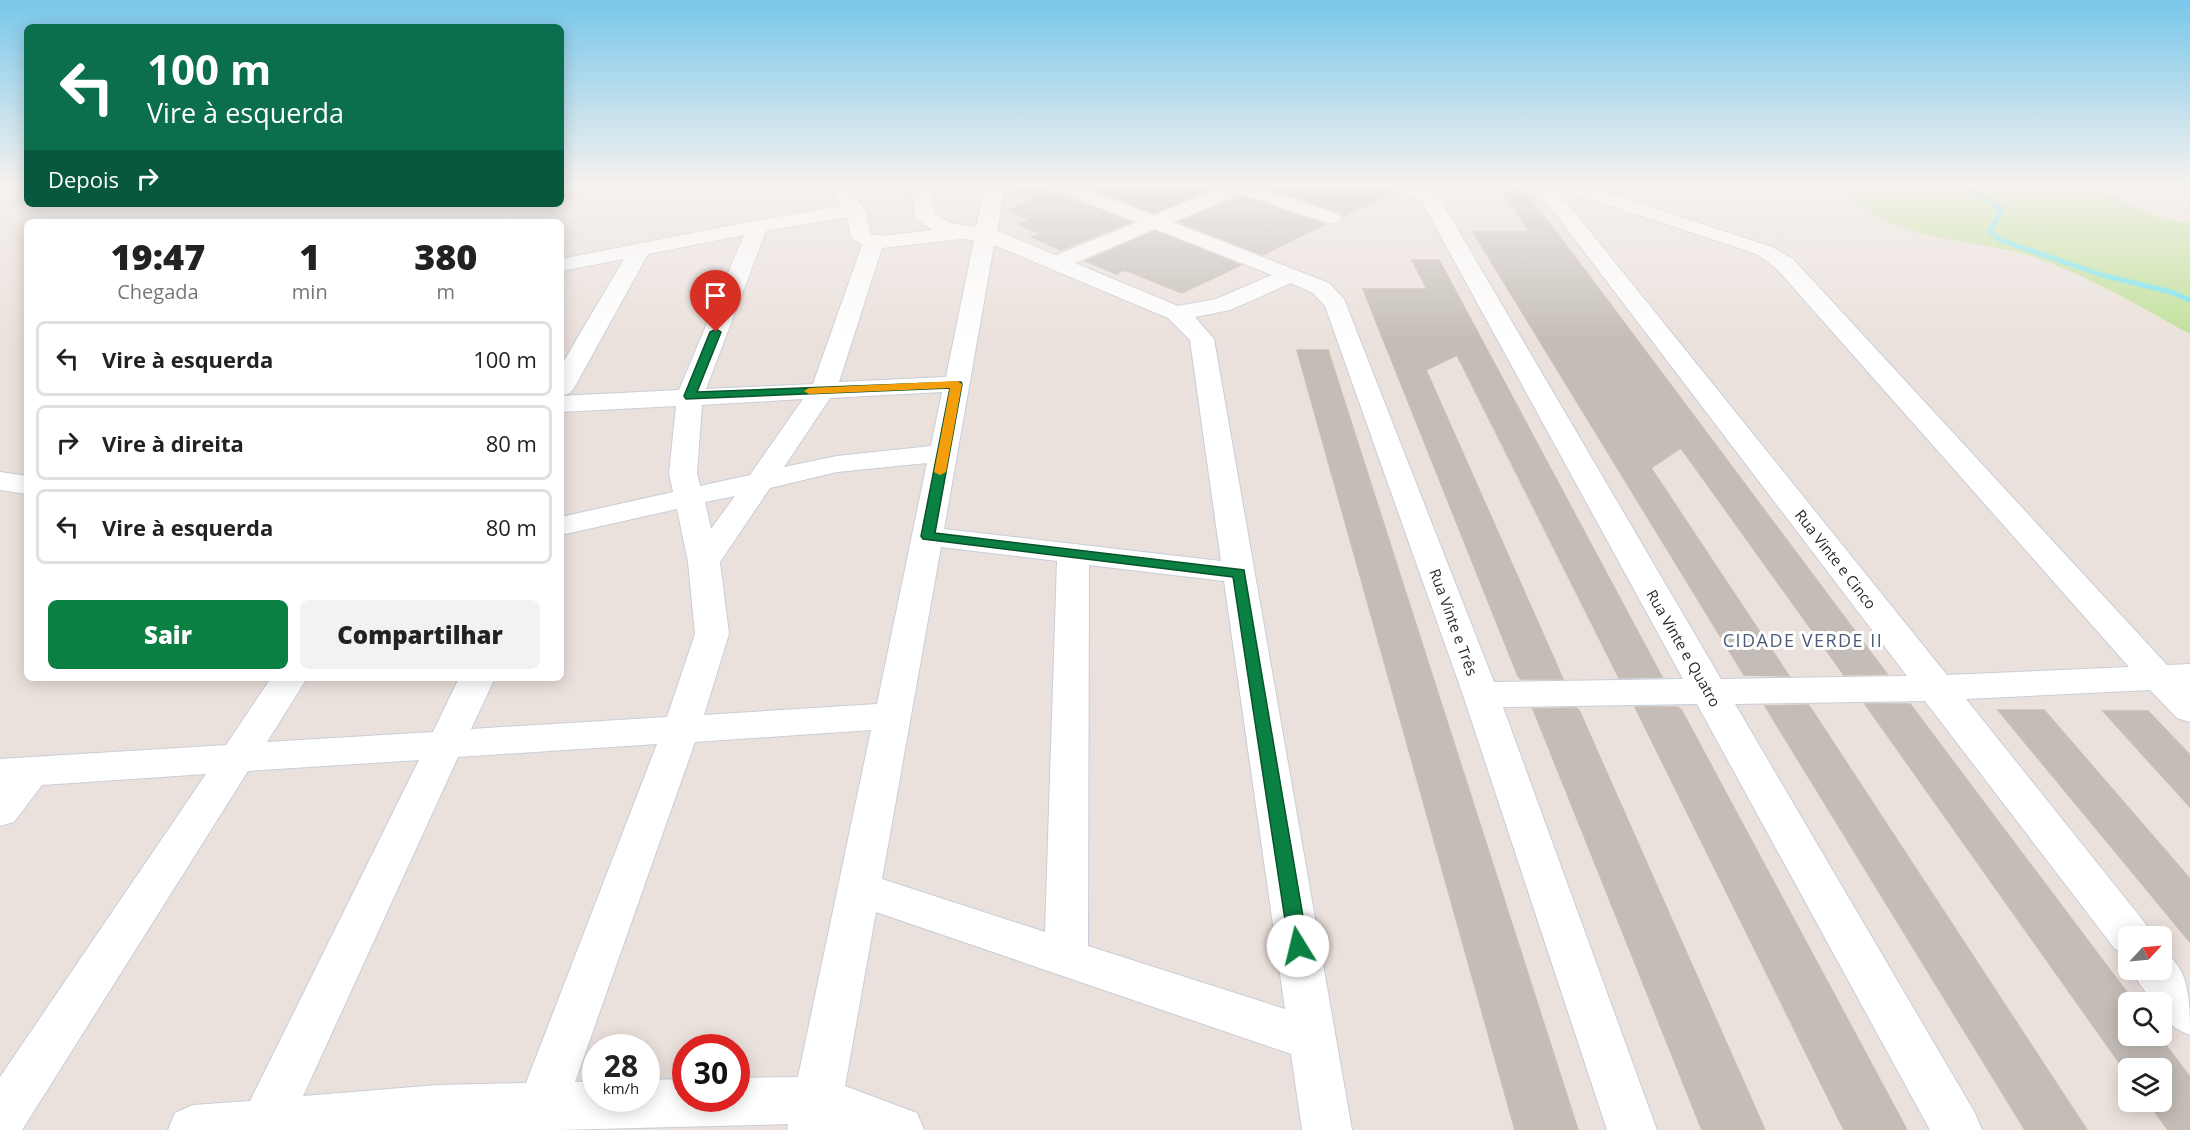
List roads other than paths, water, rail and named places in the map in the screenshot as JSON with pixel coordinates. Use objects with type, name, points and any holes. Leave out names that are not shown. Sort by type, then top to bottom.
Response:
[{"type":"street","points":[[564,264],[708,236]]},
{"type":"street","points":[[538,1118],[681,730],[712,634],[704,562],[683,473],[690,396],[754,236]]},
{"type":"street","points":[[861,236],[873,242],[950,236]]},
{"type":"street","points":[[815,1115],[957,384],[971,236]]},
{"type":"street","points":[[976,236],[1050,261],[1176,314],[1188,323],[1202,339],[1327,1130]]},
{"type":"street","points":[[1050,261],[1112,236]]},
{"type":"street","name":"Rua Vinte e Três","points":[[1190,236],[1321,288],[1336,304],[1481,695],[1632,1130]]},
{"type":"street","name":"Rua Vinte e Quatro","points":[[1451,236],[1957,1130]]},
{"type":"street","name":"Rua Vinte e Cinco","points":[[1582,236],[2122,926]]},
{"type":"street","points":[[1721,236],[1776,257],[2175,677],[2190,709]]},
{"type":"street","points":[[704,562],[823,390],[847,325],[873,242]]},
{"type":"street","points":[[564,383],[640,249]]},
{"type":"street","points":[[1176,314],[1222,305],[1291,275]]},
{"type":"street","points":[[564,404],[957,384]]},
{"type":"street","points":[[564,525],[837,464],[943,453]]},
{"type":"street","points":[[0,481],[24,485]]},
{"type":"street","points":[[927,536],[1239,573]]},
{"type":"street","points":[[1066,957],[1073,553]]},
{"type":"street","points":[[1481,695],[1938,688],[2175,677]]},
{"type":"street","points":[[0,1120],[287,681]]},
{"type":"street","points":[[264,1127],[476,681]]},
{"type":"street","points":[[0,811],[16,772],[892,716]]},
{"type":"street","points":[[860,889],[1313,1040]]},
{"type":"street","points":[[2164,980],[2190,1014]]},
{"type":"street","points":[[193,1130],[264,1127],[438,1109],[538,1118],[815,1115],[899,1130]]},
{"type":"waterway","points":[[1995,236],[2000,240],[2102,275],[2171,292],[2190,300]]},
{"type":"district","name":"CIDADE VERDE II","points":[[1803,640]]}]
